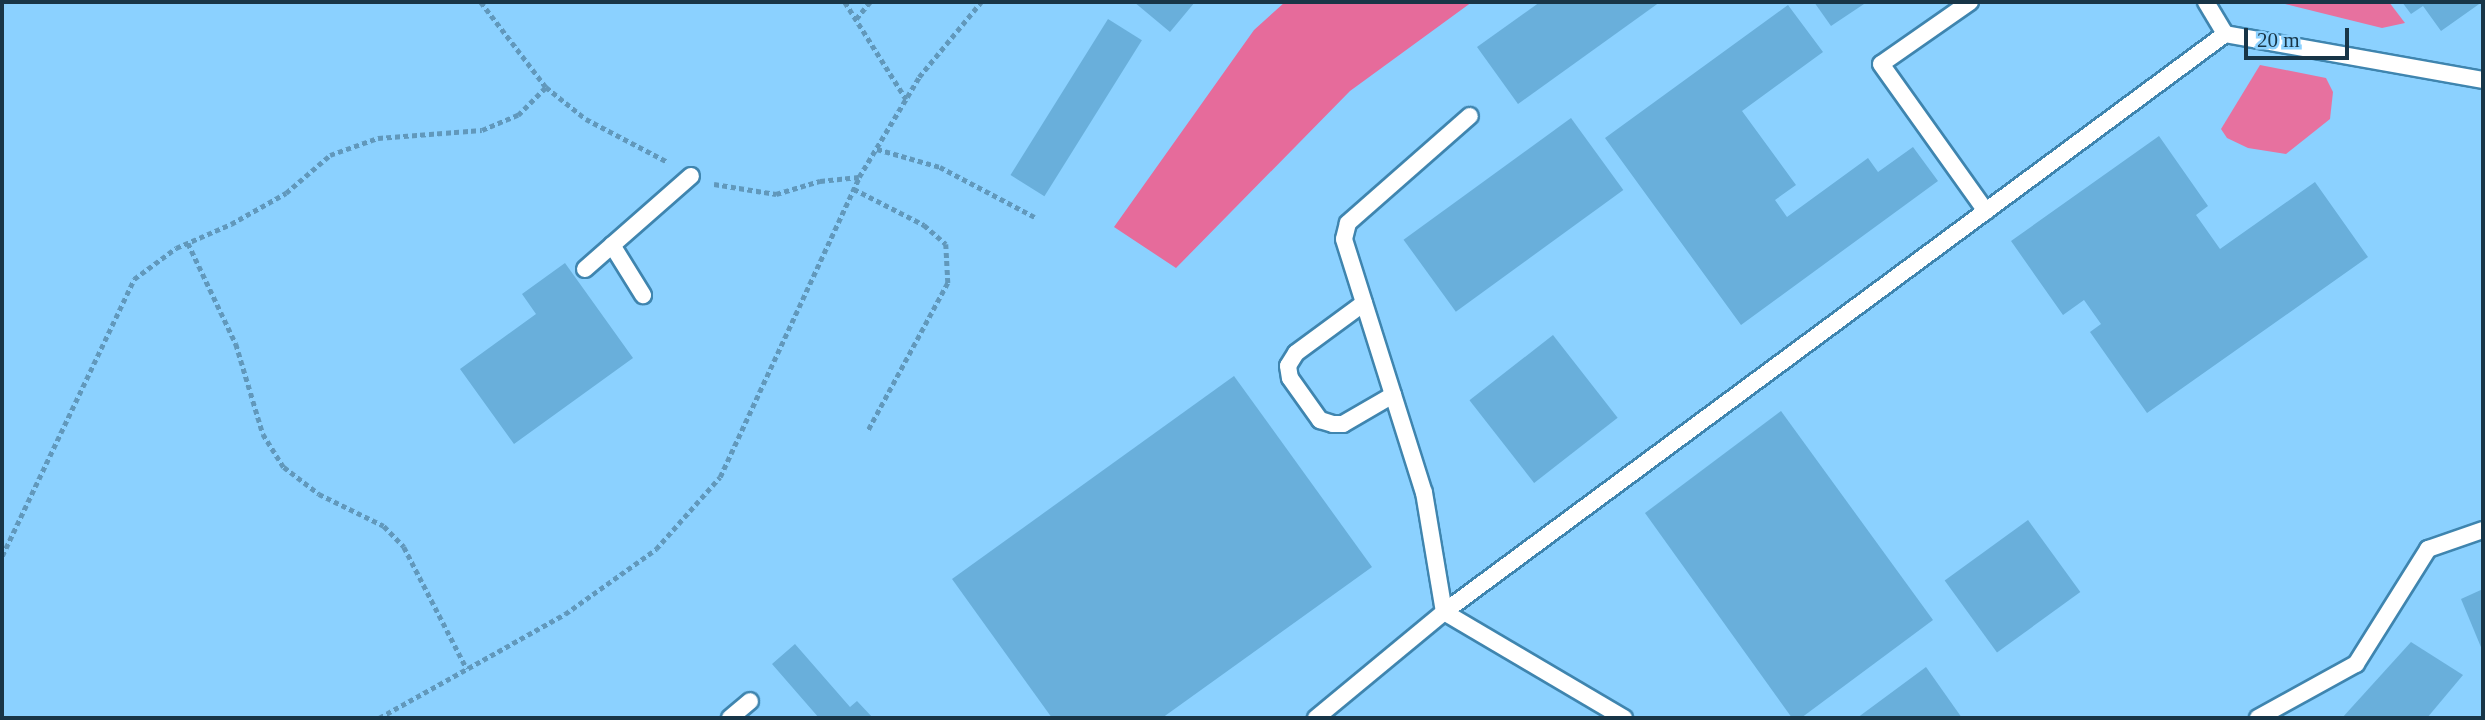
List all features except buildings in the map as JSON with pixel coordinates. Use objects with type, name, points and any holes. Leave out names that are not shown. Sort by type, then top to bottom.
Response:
[{"type":"lane","points":[[1970,2],[1881,64],[1986,211]]},
{"type":"lane","points":[[2206,2],[2225,34]]},
{"type":"lane","points":[[1316,718],[1444,612],[2225,34],[2483,80]]},
{"type":"lane","points":[[1471,116],[1349,223],[1344,239],[1424,493],[1444,612],[1624,718]]},
{"type":"lane","points":[[585,269],[691,176]]},
{"type":"lane","points":[[612,245],[643,295]]},
{"type":"lane","points":[[1364,303],[1296,353],[1288,366],[1290,378],[1321,420],[1333,424],[1343,424],[1393,395]]},
{"type":"lane","points":[[2258,718],[2357,664],[2428,549],[2483,530]]},
{"type":"lane","points":[[730,718],[751,701]]},
{"type":"path","points":[[2,556],[134,279],[188,243],[286,192],[330,155],[378,138],[482,130],[517,115],[546,87],[481,2]]},
{"type":"path","points":[[845,2],[906,99]]},
{"type":"path","points":[[856,19],[870,2]]},
{"type":"path","points":[[379,718],[565,614],[656,549],[720,477],[854,189],[906,99],[981,2]]},
{"type":"path","points":[[877,149],[940,167],[1035,217]]},
{"type":"path","points":[[854,189],[924,225],[946,244],[948,283],[868,431]]},
{"type":"path","points":[[188,243],[236,344],[262,434],[284,467],[319,494],[384,526],[404,547],[467,669]]},
{"type":"shaded area","points":[[1285,2],[1472,2],[1350,91],[1176,268],[1114,227],[1254,30]]},
{"type":"shaded area","points":[[2277,2],[2389,2],[2405,23],[2382,28]]},
{"type":"shaded area","points":[[2260,65],[2326,78],[2333,92],[2330,119],[2286,154],[2248,148],[2227,138],[2221,129]]}]
